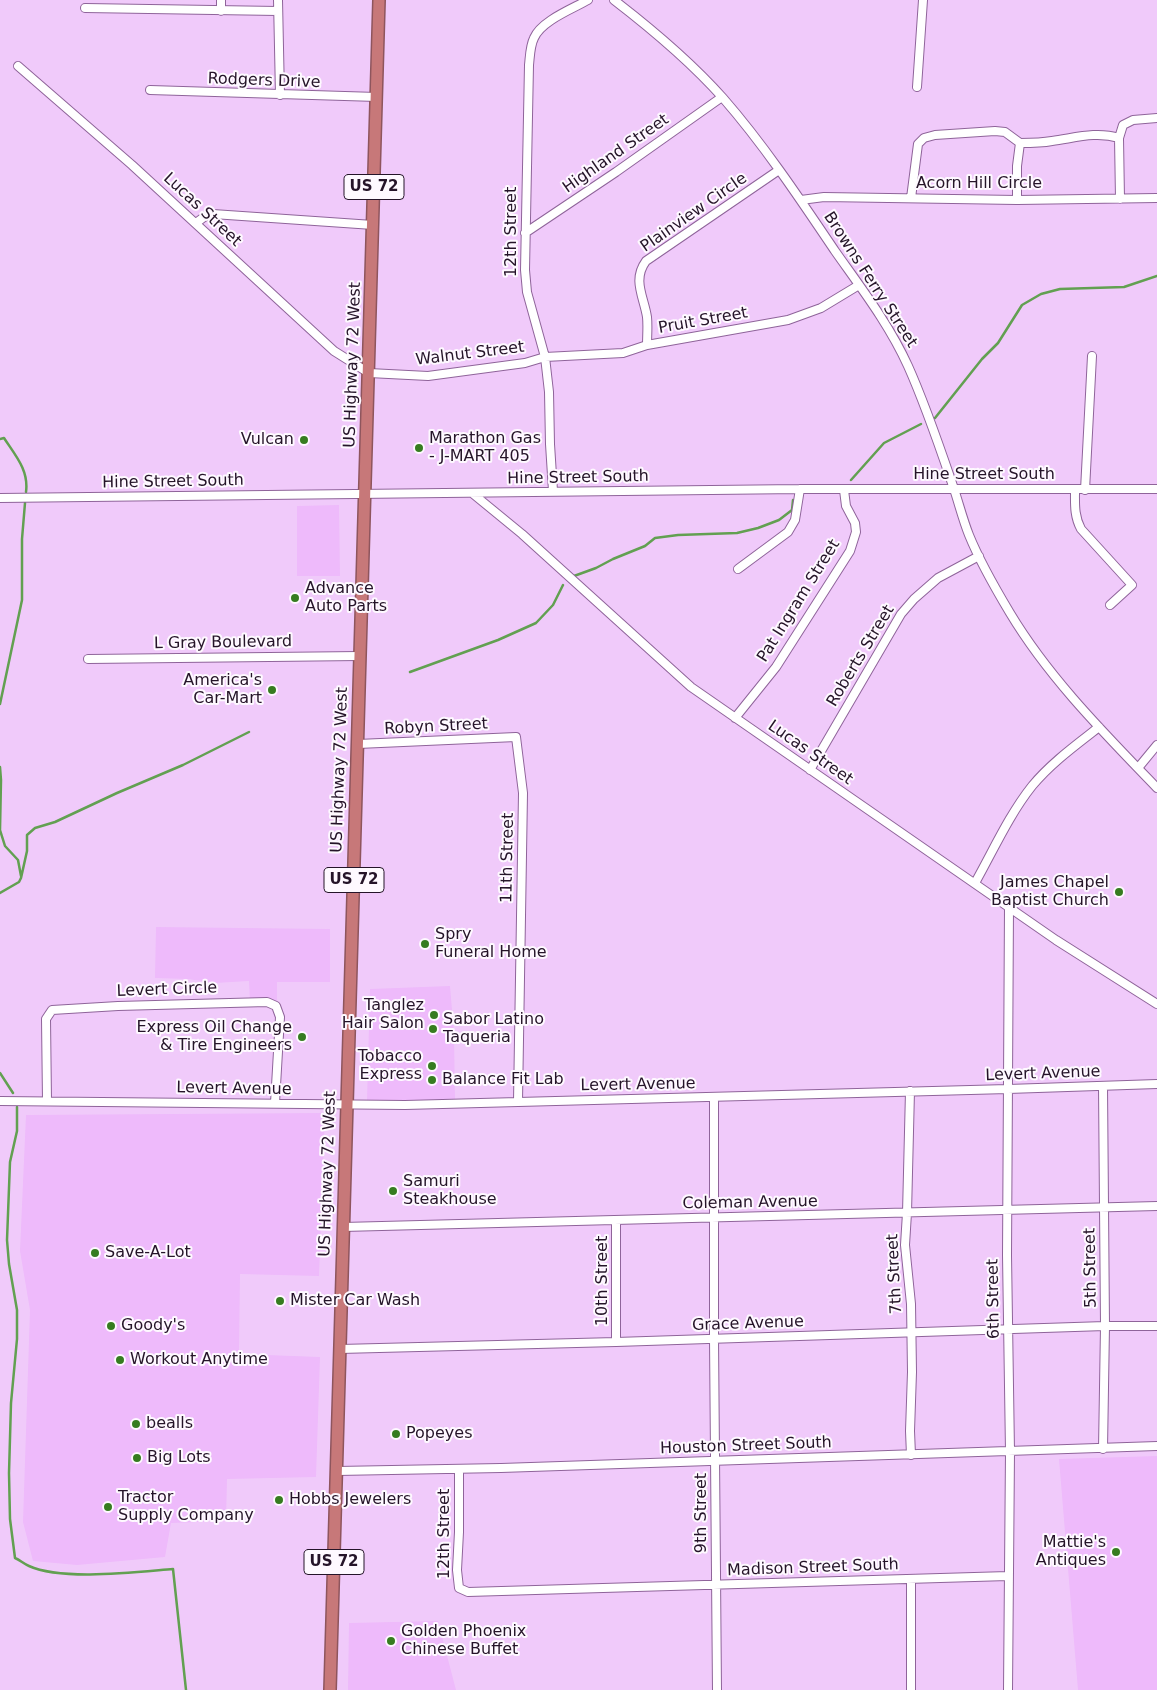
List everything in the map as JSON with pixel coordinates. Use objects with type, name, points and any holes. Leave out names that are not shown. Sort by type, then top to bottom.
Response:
[{"type":"highway","name":"US Highway 72 West","points":[[330,1690],[379,0]]},
{"type":"street","points":[[221,0],[221,11]]},
{"type":"street","points":[[278,0],[280,95]]},
{"type":"street","name":"12th Street","points":[[553,491],[549,392],[544,357],[527,292],[524,270],[529,65],[531,45],[540,27],[588,0]]},
{"type":"street","name":"Browns Ferry Street","points":[[614,0],[687,60],[722,97],[801,200],[859,284],[889,329],[907,364],[978,556],[1011,614],[1032,647],[1056,678],[1157,788]]},
{"type":"street","points":[[918,87],[922,0]]},
{"type":"street","points":[[85,8],[153,4],[221,11],[278,11]]},
{"type":"street","name":"Lucas Street","points":[[18,66],[196,223],[334,351],[369,373]]},
{"type":"street","name":"Rodgers Drive","points":[[150,90],[377,98]]},
{"type":"street","name":"Highland Street","points":[[525,233],[722,97]]},
{"type":"street","points":[[1120,198],[1119,138],[1123,125],[1133,120],[1157,118]]},
{"type":"street","points":[[911,198],[918,144],[924,138],[935,135],[996,131],[1005,132],[1020,144],[1090,135],[1107,134],[1119,138]]},
{"type":"street","points":[[1017,200],[1017,166],[1020,144]]},
{"type":"street","name":"Plainview Circle","points":[[646,345],[647,318],[638,279],[640,269],[646,262],[779,170]]},
{"type":"street","name":"Acorn Hill Circle","points":[[801,200],[824,198],[1017,200],[1157,198]]},
{"type":"street","points":[[196,223],[204,217],[213,214],[373,225]]},
{"type":"street","name":"Pruit Street","points":[[544,357],[623,352],[646,345],[788,320],[821,308],[859,284]]},
{"type":"street","points":[[1085,490],[1092,356]]},
{"type":"street","name":"Walnut Street","points":[[369,373],[428,376],[525,363],[544,357]]},
{"type":"street","points":[[738,569],[788,532],[795,520],[800,489]]},
{"type":"street","name":"Hine Street South","points":[[0,498],[800,489],[1157,489]]},
{"type":"street","name":"Pat Ingram Street","points":[[735,718],[776,667],[850,551],[856,532],[855,523],[846,506],[844,490]]},
{"type":"street","points":[[1075,490],[1074,511],[1081,529],[1132,585],[1110,605]]},
{"type":"street","name":"Lucas Street","points":[[472,493],[522,534],[674,673],[735,718],[1009,907],[1123,984],[1157,1004]]},
{"type":"street","name":"Roberts Street","points":[[810,770],[901,614],[914,599],[938,578],[978,556]]},
{"type":"street","name":"L Gray Boulevard","points":[[88,659],[360,656]]},
{"type":"street","points":[[975,883],[1021,800],[1062,756],[1099,727]]},
{"type":"street","name":"Robyn Street","points":[[358,744],[516,737]]},
{"type":"street","name":"11th Street","points":[[516,737],[523,793],[518,1101]]},
{"type":"street","points":[[1138,768],[1157,745]]},
{"type":"street","name":"6th Street","points":[[1008,1690],[1010,1452],[1008,1329],[1009,907]]},
{"type":"street","name":"Levert Circle","points":[[47,1101],[46,1019],[52,1010],[118,1006],[267,1002],[276,1006],[280,1017],[275,1103]]},
{"type":"street","name":"Levert Avenue","points":[[0,1101],[406,1105],[1157,1084]]},
{"type":"street","name":"5th Street","points":[[1103,1086],[1105,1326],[1103,1449]]},
{"type":"street","name":"7th Street","points":[[910,1091],[905,1245],[912,1333],[911,1455]]},
{"type":"street","name":"9th Street","points":[[714,1097],[717,1690]]},
{"type":"street","name":"Coleman Avenue","points":[[343,1227],[1157,1206]]},
{"type":"street","name":"10th Street","points":[[616,1220],[616,1342]]},
{"type":"street","name":"Grace Avenue","points":[[340,1349],[1157,1326]]},
{"type":"street","name":"Houston Street South","points":[[336,1471],[459,1469],[1157,1446]]},
{"type":"street","name":"12th Street","points":[[459,1469],[457,1570],[459,1588],[468,1592]]},
{"type":"street","name":"Madison Street South","points":[[468,1592],[1008,1576]]},
{"type":"street","points":[[911,1579],[911,1690]]},
{"type":"shaded area","points":[[339,505],[340,576],[297,576],[297,506]]},
{"type":"shaded area","points":[[156,927],[330,929],[330,982],[277,982],[277,1001],[250,1002],[249,981],[215,983],[188,979],[155,978]]},
{"type":"shaded area","points":[[450,986],[454,1034],[455,1100],[367,1101],[370,989]]},
{"type":"shaded area","points":[[325,1113],[319,1276],[240,1274],[239,1354],[320,1357],[316,1477],[227,1479],[226,1521],[171,1523],[165,1557],[77,1565],[33,1561],[23,1522],[30,1310],[20,1251],[26,1115]]},
{"type":"shaded area","points":[[1157,1456],[1157,1690],[1078,1690],[1059,1459]]},
{"type":"shaded area","points":[[438,1621],[456,1690],[348,1690],[349,1623]]},
{"type":"waterway","points":[[935,418],[982,359],[998,343],[1022,305],[1041,294],[1060,289],[1124,287],[1157,276]]},
{"type":"waterway","points":[[851,480],[884,443],[921,424]]},
{"type":"waterway","points":[[0,439],[4,438],[20,463],[25,477],[26,492]]},
{"type":"waterway","points":[[574,576],[645,546],[655,538],[678,535],[737,533],[758,528],[779,520],[792,510],[793,500]]},
{"type":"waterway","points":[[0,704],[22,600],[22,539],[25,503]]},
{"type":"waterway","points":[[410,672],[498,640],[536,623],[553,605],[563,585]]},
{"type":"waterway","points":[[0,893],[19,882],[27,851],[27,835],[35,828],[55,822],[183,765],[249,732]]},
{"type":"waterway","points":[[0,767],[0,830],[5,846],[18,860],[21,876]]},
{"type":"waterway","points":[[0,1073],[13,1093]]},
{"type":"waterway","points":[[17,1107],[17,1131],[10,1162],[7,1240],[17,1310],[9,1473],[10,1519],[15,1558],[43,1571],[60,1573],[100,1574],[173,1569],[186,1690]]},
{"type":"place","name":"Vulcan","points":[[304,440]]},
{"type":"place","name":"Marathon Gas - J-MART 405","points":[[419,448]]},
{"type":"place","name":"Advance Auto Parts","points":[[295,598]]},
{"type":"place","name":"America's Car-Mart","points":[[272,690]]},
{"type":"place","name":"James Chapel Baptist Church","points":[[1119,892]]},
{"type":"place","name":"Spry Funeral Home","points":[[425,944]]},
{"type":"place","name":"Tanglez Hair Salon","points":[[434,1015]]},
{"type":"place","name":"Sabor Latino Taqueria","points":[[433,1029]]},
{"type":"place","name":"Express Oil Change & Tire Engineers","points":[[302,1037]]},
{"type":"place","name":"Tobacco Express","points":[[432,1066]]},
{"type":"place","name":"Balance Fit Lab","points":[[432,1080]]},
{"type":"place","name":"Samuri Steakhouse","points":[[393,1191]]},
{"type":"place","name":"Save-A-Lot","points":[[95,1253]]},
{"type":"place","name":"Mister Car Wash","points":[[280,1301]]},
{"type":"place","name":"Goody's","points":[[111,1326]]},
{"type":"place","name":"Workout Anytime","points":[[120,1360]]},
{"type":"place","name":"bealls","points":[[136,1424]]},
{"type":"place","name":"Popeyes","points":[[396,1434]]},
{"type":"place","name":"Big Lots","points":[[137,1458]]},
{"type":"place","name":"Hobbs Jewelers","points":[[279,1500]]},
{"type":"place","name":"Tractor Supply Company","points":[[108,1507]]},
{"type":"place","name":"Mattie's Antiques","points":[[1116,1552]]},
{"type":"place","name":"Golden Phoenix Chinese Buffet","points":[[391,1641]]}]
